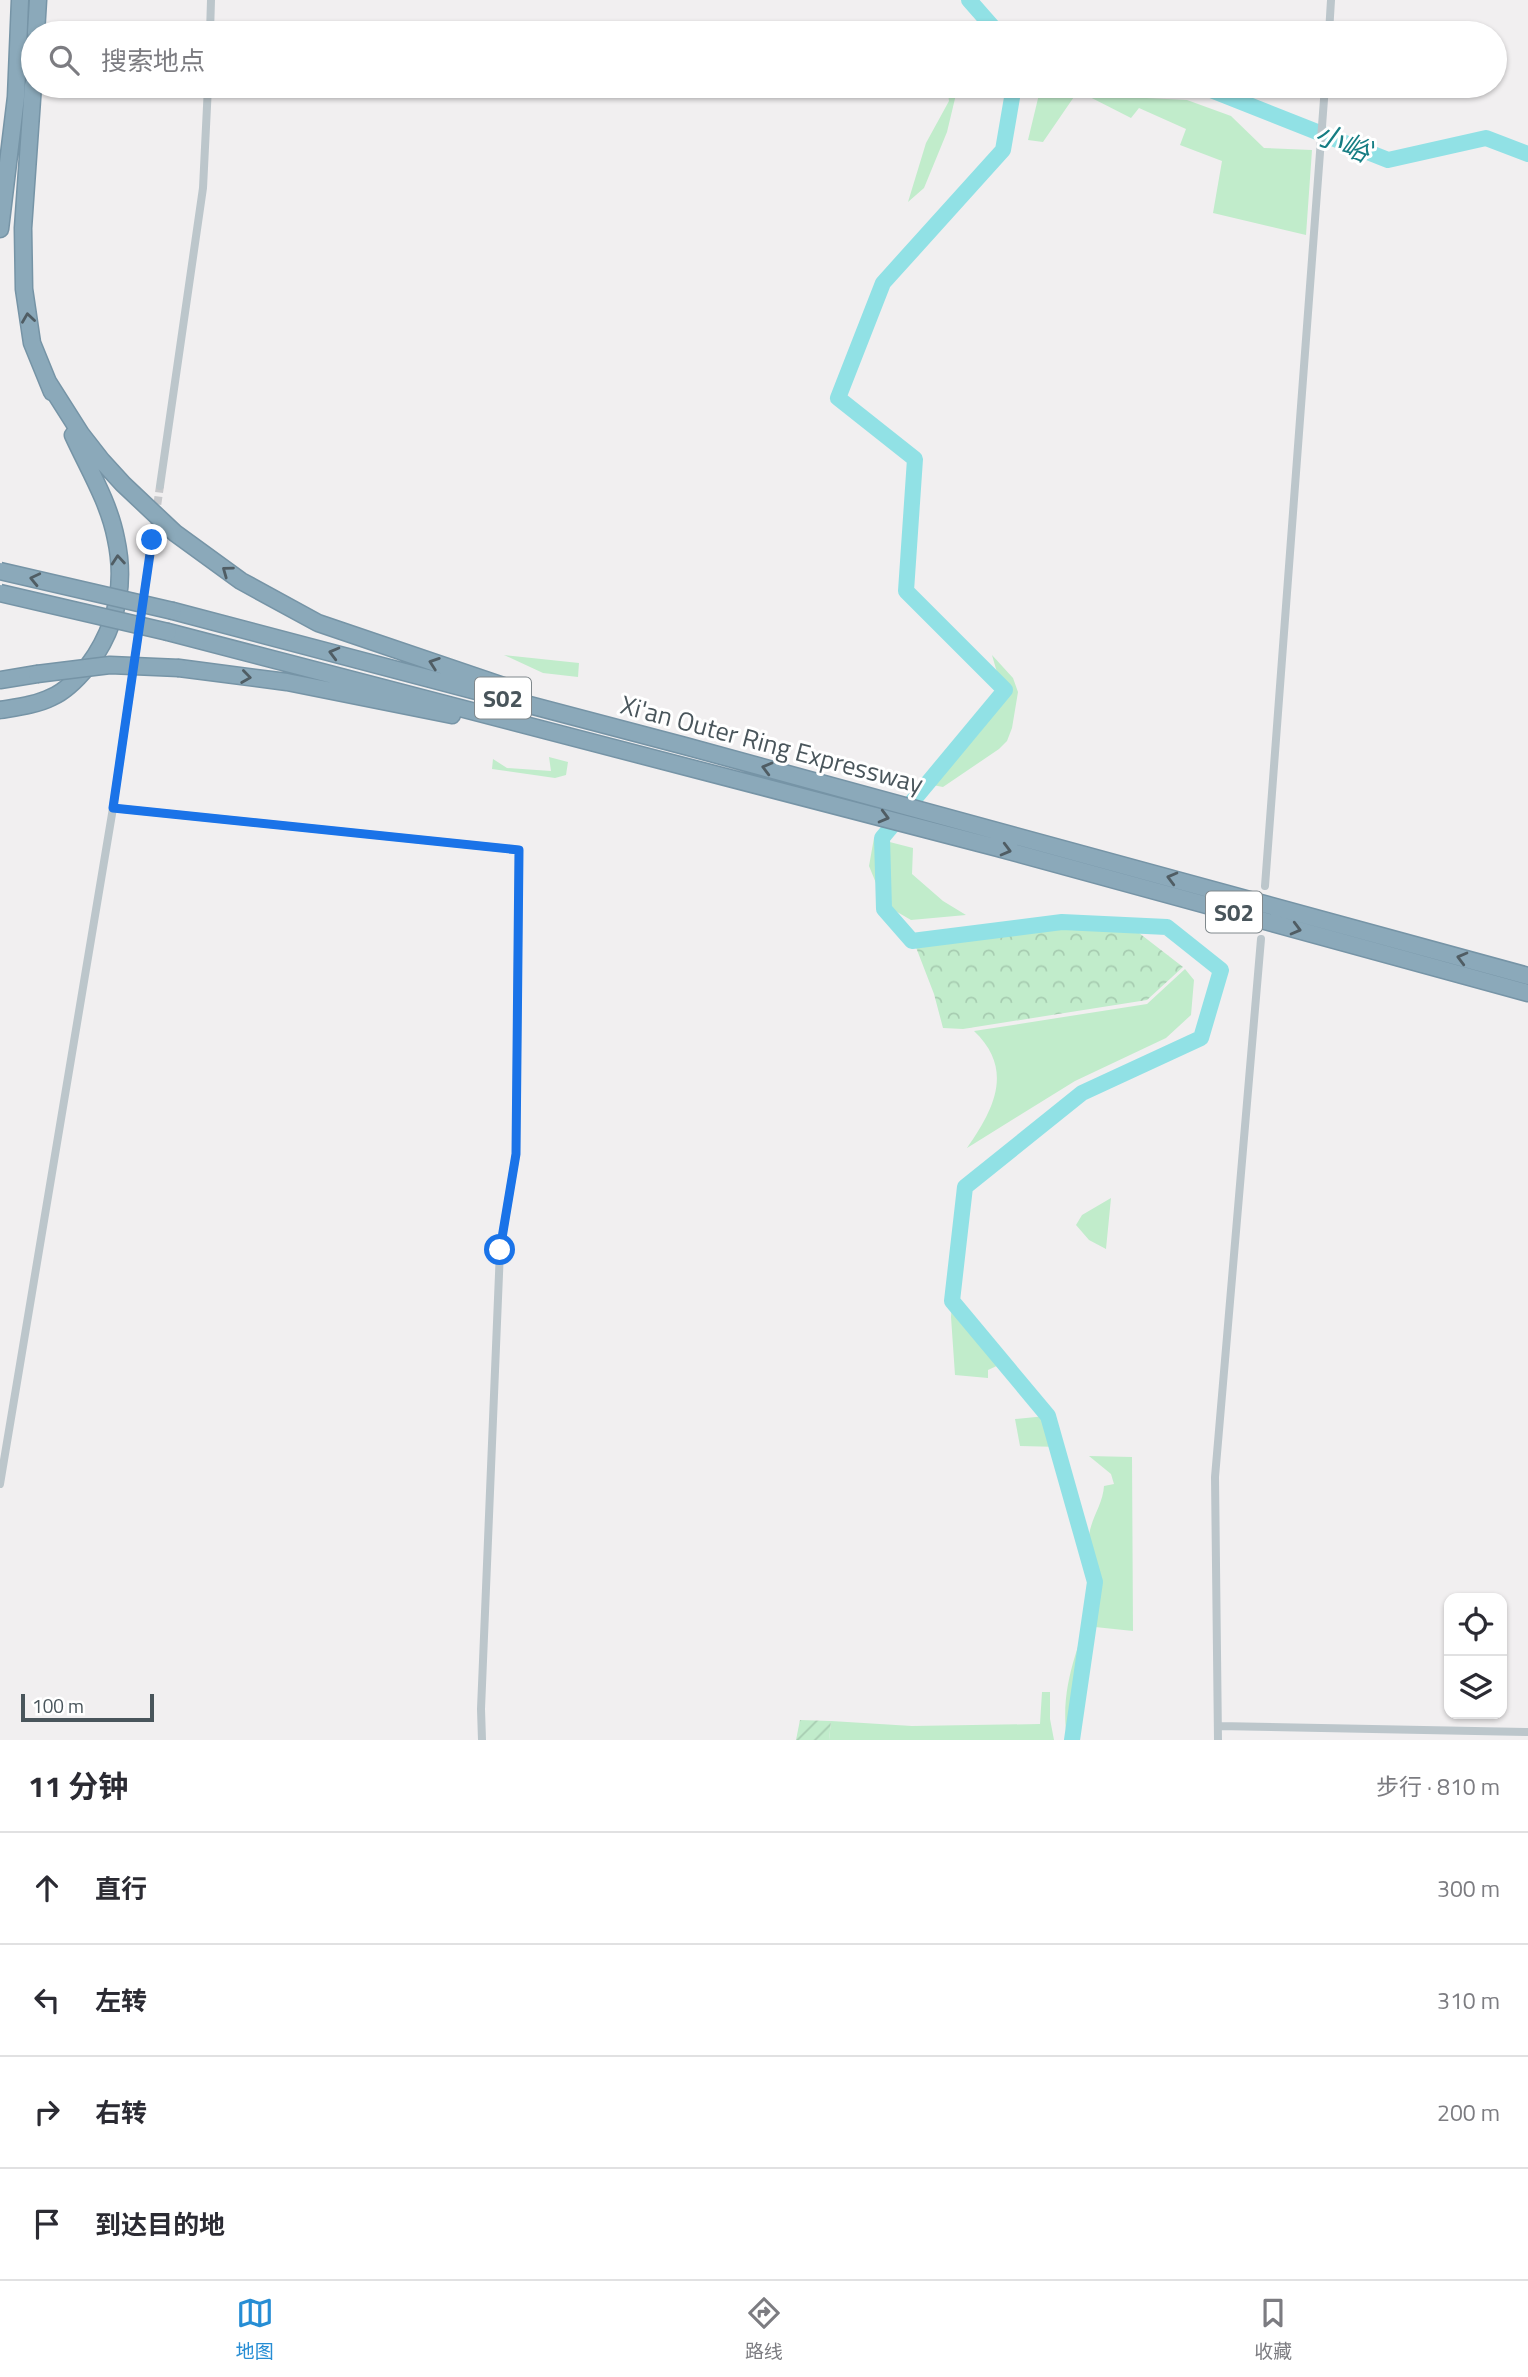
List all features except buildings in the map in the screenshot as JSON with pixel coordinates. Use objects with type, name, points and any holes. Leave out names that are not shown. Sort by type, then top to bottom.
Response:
[{"type":"highway","points":[[0,229],[16,97],[20,0]]},
{"type":"highway","points":[[37,21],[38,0]]},
{"type":"highway","points":[[0,710],[54,697],[80,677],[103,646],[117,606],[120,576],[116,539],[110,519],[32,343],[24,289],[23,228],[32,98]]},
{"type":"highway","points":[[48,382],[81,434],[123,484],[175,533],[241,581],[318,623],[685,746]]},
{"type":"highway","name":"Xi'an Outer Ring Expressway","points":[[0,571],[173,611],[685,746],[1528,976]]},
{"type":"highway","name":"Xi'an Outer Ring Expressway","points":[[0,593],[168,632],[675,762],[1528,993]]},
{"type":"highway","points":[[0,680],[110,665],[179,668],[288,682],[675,762]]},
{"type":"street","points":[[210,21],[211,0]]},
{"type":"street","points":[[1330,21],[1331,0]]},
{"type":"street","points":[[160,486],[204,188],[208,98]]},
{"type":"street","points":[[1265,886],[1324,98]]},
{"type":"street","points":[[0,1484],[113,808],[152,540]]},
{"type":"street","points":[[113,808],[519,850],[516,1154],[500,1250],[481,1695],[482,1740]]},
{"type":"street","points":[[1218,1740],[1215,1477],[1261,939]]},
{"type":"street","points":[[1218,1726],[1528,1732]]},
{"type":"green space","points":[[949,98],[955,98],[947,132],[924,188],[908,202],[926,143]]},
{"type":"green space","points":[[1038,98],[1073,98],[1043,142],[1028,140]]},
{"type":"green space","points":[[1092,98],[1187,100],[1231,116],[1264,148],[1312,150],[1306,235],[1213,213],[1222,161],[1180,145],[1186,129],[1139,108],[1131,118]]},
{"type":"green space","points":[[504,655],[579,663],[578,677],[543,673]]},
{"type":"green space","points":[[992,655],[1013,678],[1018,692],[1007,741],[943,787],[922,783],[961,752],[992,714],[999,682]]},
{"type":"green space","points":[[549,757],[568,762],[566,775],[555,778],[492,769],[493,759],[507,768],[551,771]]},
{"type":"green space","points":[[874,838],[913,848],[912,874],[943,901],[966,915],[911,920],[885,905],[869,866]]},
{"type":"green space","points":[[1109,920],[1139,933],[1183,967],[1147,1000],[963,1029],[943,1028],[934,994],[912,937],[976,938]]},
{"type":"green space","points":[[1185,969],[1194,980],[1191,1015],[1166,1038],[1075,1081],[967,1148],[986,1118],[996,1089],[997,1074],[994,1060],[986,1045],[974,1031],[1147,1004]]},
{"type":"green space","points":[[1111,1198],[1106,1249],[1089,1240],[1076,1225],[1082,1215]]},
{"type":"green space","points":[[952,1302],[1001,1364],[988,1370],[988,1378],[955,1375]]},
{"type":"green space","points":[[1046,1416],[1061,1447],[1020,1446],[1015,1419]]},
{"type":"green space","points":[[1089,1456],[1132,1457],[1133,1631],[1095,1627],[1094,1642],[1073,1707],[1074,1731],[1080,1740],[1067,1740],[1065,1720],[1068,1683],[1095,1588],[1089,1543],[1090,1529],[1102,1499],[1104,1486],[1114,1484],[1111,1474]]},
{"type":"green space","points":[[1042,1692],[1050,1692],[1050,1719],[1054,1740],[829,1740],[831,1721],[912,1726],[1040,1724]]},
{"type":"green space","points":[[800,1720],[831,1721],[829,1740],[796,1740]]},
{"type":"waterway","name":"小峪","points":[[969,0],[987,21]]},
{"type":"waterway","points":[[1012,98],[1003,150],[883,283],[838,398],[915,459],[906,591],[1005,690],[882,838],[884,909],[912,941],[1062,922],[1167,927],[1221,970],[1201,1038],[1082,1093],[965,1187],[952,1301],[1048,1416],[1095,1582],[1072,1740]]},
{"type":"waterway","name":"小峪","points":[[1231,98],[1388,160],[1486,138],[1528,154]]},
{"type":"tunnel","points":[[152,540],[160,486]]},
{"type":"route","points":[[152,540],[113,808],[519,850],[516,1154],[500,1250]]}]
